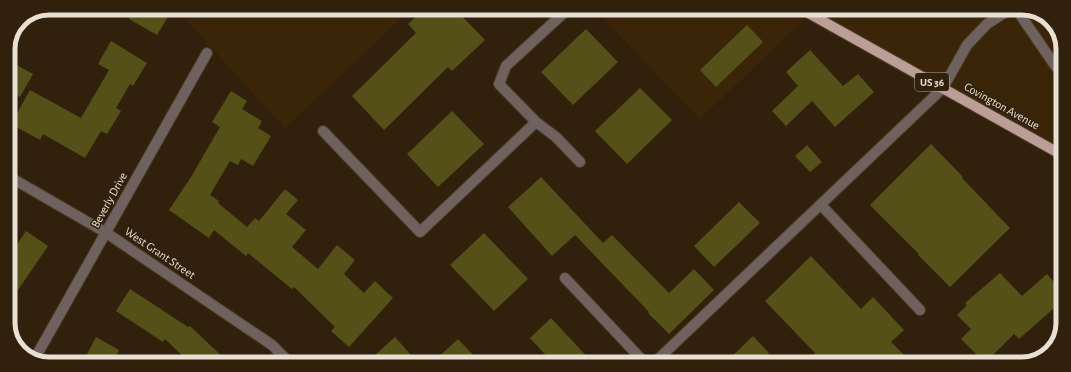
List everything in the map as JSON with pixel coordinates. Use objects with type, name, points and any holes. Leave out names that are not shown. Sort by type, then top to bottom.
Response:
[{"type":"main road","name":"Covington Avenue","points":[[812,15],[1056,152]]},
{"type":"street","points":[[561,15],[506,66],[499,84],[536,122],[556,137],[580,162]]},
{"type":"street","points":[[660,357],[944,88],[967,45],[987,24],[1001,15]]},
{"type":"street","points":[[1020,15],[1056,68]]},
{"type":"street","name":"Beverly Drive","points":[[37,355],[207,53]]},
{"type":"street","points":[[323,131],[420,232],[536,122]]},
{"type":"street","name":"West Grant Street","points":[[15,180],[105,232],[272,345],[284,357]]},
{"type":"street","points":[[821,205],[920,310]]},
{"type":"street","points":[[565,278],[639,357]]},
{"type":"shaded area","points":[[181,15],[405,15],[285,128]]},
{"type":"shaded area","points":[[600,15],[809,15],[700,119]]},
{"type":"shaded area","points":[[812,15],[1022,15],[1033,17],[1043,22],[1049,28],[1056,47],[1056,152]]},
{"type":"building","points":[[132,15],[169,15],[157,35],[129,19]]},
{"type":"building","points":[[418,15],[461,15],[485,40],[452,71],[448,67],[384,130],[352,96],[416,33],[408,24]]},
{"type":"building","points":[[747,25],[763,42],[716,87],[700,70]]},
{"type":"building","points":[[586,29],[618,62],[573,105],[541,72]]},
{"type":"building","points":[[111,41],[147,63],[133,86],[130,84],[116,108],[121,111],[107,134],[101,131],[85,158],[43,134],[40,140],[15,126],[15,117],[30,90],[81,118],[109,70],[98,64]]},
{"type":"building","points":[[810,50],[843,86],[858,74],[874,92],[835,127],[812,101],[786,126],[772,111],[798,86],[786,72]]},
{"type":"building","points":[[15,64],[33,74],[20,97],[15,94]]},
{"type":"building","points":[[640,88],[672,120],[627,164],[595,131]]},
{"type":"building","points":[[231,91],[247,101],[242,109],[262,121],[258,128],[271,136],[253,166],[241,159],[238,165],[230,161],[210,195],[219,201],[218,203],[247,227],[255,218],[259,221],[285,189],[298,200],[286,214],[306,230],[292,247],[318,269],[337,245],[355,260],[344,274],[364,293],[375,281],[393,298],[349,347],[331,331],[335,327],[294,287],[292,289],[248,253],[246,256],[214,230],[209,238],[169,210],[191,177],[220,127],[212,122]]},
{"type":"building","points":[[452,111],[484,144],[438,187],[407,154]]},
{"type":"building","points":[[931,144],[1010,228],[950,287],[870,205]]},
{"type":"building","points":[[807,145],[822,162],[810,172],[795,156]]},
{"type":"building","points":[[541,177],[603,243],[612,235],[669,293],[694,269],[714,290],[669,334],[575,235],[552,256],[508,207]]},
{"type":"building","points":[[739,202],[760,223],[714,267],[694,246]]},
{"type":"building","points":[[26,231],[48,246],[18,290],[15,288],[15,248]]},
{"type":"building","points":[[484,233],[528,279],[494,311],[450,265]]},
{"type":"building","points":[[811,256],[861,309],[873,297],[904,330],[891,342],[906,357],[813,357],[812,356],[815,353],[765,301]]},
{"type":"building","points":[[1000,273],[1022,296],[1047,274],[1056,284],[1056,306],[1019,339],[1014,334],[991,357],[979,357],[961,339],[971,329],[957,315],[967,305],[965,303]]},
{"type":"building","points":[[130,289],[188,327],[190,326],[223,357],[184,357],[165,339],[163,342],[116,311]]},
{"type":"building","points":[[551,318],[587,357],[547,357],[530,338]]},
{"type":"building","points":[[753,336],[769,353],[765,357],[731,357]]},
{"type":"building","points":[[96,337],[119,350],[116,357],[86,357]]},
{"type":"building","points":[[395,337],[413,357],[373,357]]},
{"type":"building","points":[[458,339],[475,357],[438,357]]}]
